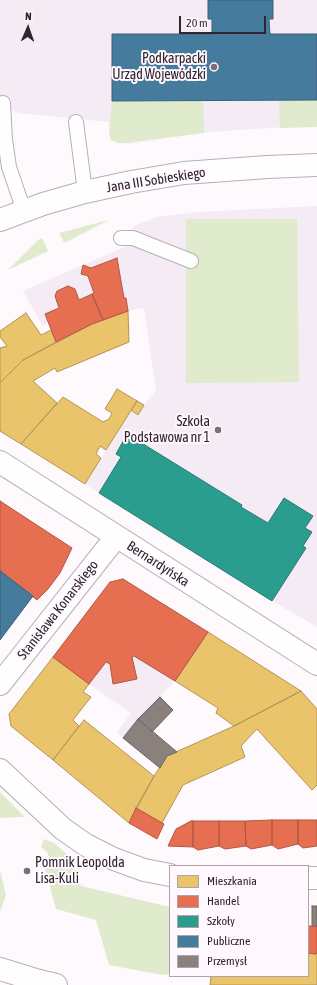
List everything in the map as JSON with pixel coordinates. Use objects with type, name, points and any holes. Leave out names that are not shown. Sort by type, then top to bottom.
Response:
[{"type":"street","name":"Jana III Sobieskiego","points":[[0,220],[85,192],[131,182],[184,173],[317,165]]},
{"type":"street","name":"Bernardyńska","points":[[0,462],[317,664]]},
{"type":"street","name":"Stanisława Konarskiego","points":[[0,684],[116,537]]},
{"type":"street","points":[[0,770],[63,829],[86,845],[114,859],[138,868],[169,875]]},
{"type":"street","points":[[0,970],[56,985]]},
{"type":"lane","points":[[3,103],[2,137],[9,167],[24,211]]},
{"type":"lane","points":[[76,122],[85,192]]},
{"type":"lane","points":[[121,238],[133,238],[191,261]]},
{"type":"shaded area","points":[[0,0],[317,0],[317,127],[286,127],[209,132],[126,144],[111,138],[109,122],[18,113],[0,103]]},
{"type":"shaded area","name":"Szkoła Podstawowa nr 1","points":[[317,206],[317,627],[272,601],[85,484],[137,401],[144,405],[156,390],[144,308],[128,311],[92,324],[56,342],[48,323],[43,326],[23,291],[134,243],[132,227],[157,217],[198,212]]},
{"type":"shaded area","points":[[123,579],[208,632],[175,681],[138,719],[123,738],[117,732],[131,713],[53,657],[110,582]]},
{"type":"green space","points":[[203,100],[204,133],[124,143],[118,143],[111,140],[109,133],[112,101]]},
{"type":"green space","points":[[279,100],[317,100],[317,127],[280,128]]},
{"type":"green space","points":[[186,219],[297,219],[299,382],[186,383]]},
{"type":"green space","points":[[109,220],[64,243],[59,233]]},
{"type":"green space","points":[[42,238],[48,251],[8,270],[38,240]]},
{"type":"green space","points":[[0,792],[25,817],[0,818]]},
{"type":"green space","points":[[44,839],[54,843],[69,856],[81,886],[169,907],[169,974],[157,974],[109,965],[96,920],[56,909],[45,869],[52,865],[47,852],[41,847]]},
{"type":"green space","points":[[0,870],[6,895],[0,912]]},
{"type":"building: Mieszkania","points":[[128,311],[129,342],[57,372],[55,368],[33,381],[57,403],[21,444],[0,431],[0,383],[23,360],[92,324]]},
{"type":"building: Mieszkania","points":[[26,313],[41,335],[51,330],[56,342],[23,360],[0,383],[0,348],[7,346],[0,337],[0,331]]},
{"type":"building: Mieszkania","points":[[117,389],[137,401],[106,450],[100,446],[96,454],[101,458],[85,484],[21,444],[63,397],[103,422],[109,419],[112,413],[105,409]]},
{"type":"building: Mieszkania","points":[[137,401],[144,405],[138,415],[131,410]]},
{"type":"building: Mieszkania","points":[[208,632],[301,691],[234,726],[216,713],[218,708],[175,681]]},
{"type":"building: Mieszkania","points":[[53,657],[89,684],[83,692],[91,697],[73,720],[79,726],[53,760],[11,726],[9,714]]},
{"type":"building: Mieszkania","points":[[301,691],[317,709],[317,785],[312,790],[257,729],[241,746],[245,757],[183,785],[162,823],[136,808],[167,756],[234,726]]},
{"type":"building: Mieszkania","points":[[84,720],[154,776],[129,823],[53,760]]},
{"type":"building: Mieszkania","points":[[317,952],[317,985],[210,985],[211,977],[309,977],[309,953],[316,954]]},
{"type":"building: Handel","points":[[117,258],[124,298],[126,298],[128,311],[103,320],[92,294],[94,293],[88,276],[81,274],[83,265],[91,268]]},
{"type":"building: Handel","points":[[68,286],[75,289],[79,300],[92,294],[103,320],[56,342],[45,314],[59,308],[55,296],[57,291]]},
{"type":"building: Handel","points":[[0,501],[72,548],[60,573],[48,589],[37,600],[0,571]]},
{"type":"building: Handel","points":[[123,579],[208,632],[175,681],[134,656],[132,657],[137,679],[113,684],[110,664],[106,662],[89,684],[53,657],[110,582]]},
{"type":"building: Handel","points":[[136,808],[164,824],[157,839],[129,823]]},
{"type":"building: Handel","points":[[272,820],[272,845],[251,849],[246,846],[245,821]]},
{"type":"building: Handel","points":[[272,820],[298,820],[298,844],[278,849],[272,845]]},
{"type":"building: Handel","points":[[298,820],[317,820],[317,846],[303,848],[298,844]]},
{"type":"building: Handel","points":[[193,821],[193,847],[168,846],[176,829]]},
{"type":"building: Handel","points":[[193,821],[219,821],[219,846],[198,850],[193,847]]},
{"type":"building: Handel","points":[[219,821],[245,821],[246,846],[225,849],[219,846]]},
{"type":"building: Handel","points":[[309,926],[317,926],[316,954],[309,953]]},
{"type":"building: Szkoły","points":[[127,434],[242,505],[241,507],[268,523],[284,498],[313,516],[305,528],[312,532],[303,546],[306,548],[272,601],[99,493],[121,457],[116,454]]},
{"type":"building: Publiczne","name":"Podkarpacki Urząd Wojewódzki","points":[[208,0],[273,0],[273,19],[269,19],[270,34],[317,34],[317,100],[112,101],[112,34],[212,34],[212,19],[208,19]]},
{"type":"building: Publiczne","points":[[0,571],[33,596],[0,640]]},
{"type":"building: Przemysł","points":[[160,697],[173,710],[152,732],[138,719]]},
{"type":"building: Przemysł","points":[[138,719],[177,752],[167,756],[160,768],[123,738]]},
{"type":"building: Przemysł","points":[[312,906],[317,906],[317,926],[312,926]]},
{"type":"place","name":"Podkarpacki Urząd Wojewódzki","points":[[214,67]]},
{"type":"place","name":"Szkoła Podstawowa nr 1","points":[[218,430]]},
{"type":"place","name":"Pomnik Leopolda Lisa-Kuli","points":[[27,871]]}]
